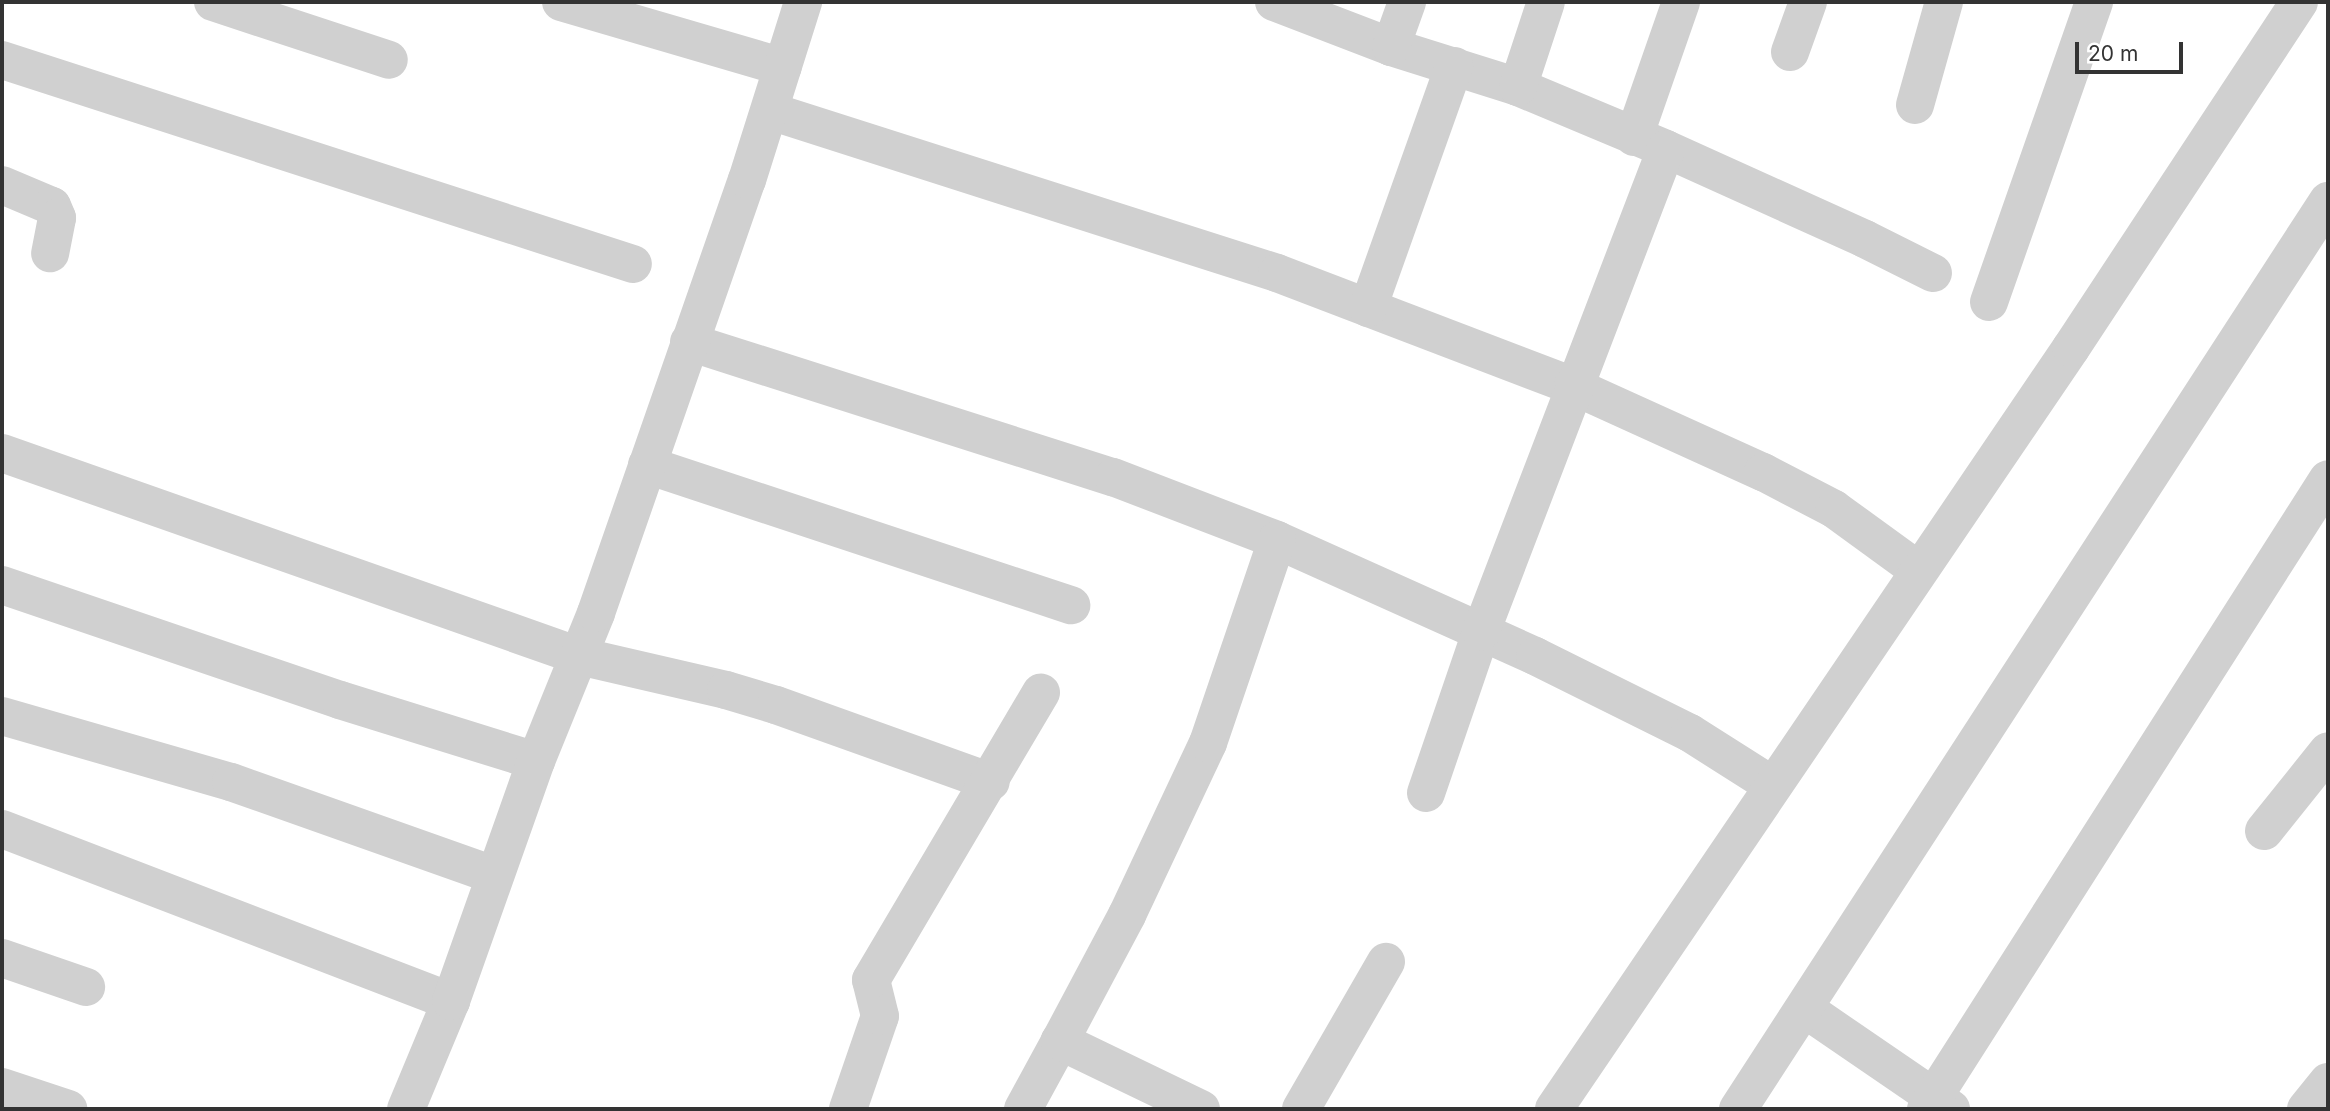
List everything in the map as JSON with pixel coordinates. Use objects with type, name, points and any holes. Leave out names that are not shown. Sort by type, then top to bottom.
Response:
[{"type":"street","points":[[213,2],[270,11],[389,60]]},
{"type":"street","points":[[561,2],[783,67]]},
{"type":"street","points":[[406,1109],[451,1001],[536,761],[579,656],[770,111],[803,2]]},
{"type":"street","points":[[1391,47],[1407,2]]},
{"type":"street","points":[[1518,87],[1546,2]]},
{"type":"street","points":[[1426,793],[1480,632],[1573,386],[1650,143],[1681,2]]},
{"type":"street","points":[[1790,52],[1808,2]]},
{"type":"street","points":[[1915,104],[1944,2]]},
{"type":"street","points":[[1989,302],[2094,2]]},
{"type":"street","points":[[1554,1109],[2071,348],[2299,2]]},
{"type":"street","points":[[1282,3],[1391,47],[1518,87],[1865,239],[1933,273]]},
{"type":"street","points":[[2,60],[633,264]]},
{"type":"street","points":[[1368,308],[1454,66]]},
{"type":"street","points":[[770,111],[1278,273],[1573,386],[1763,472],[1833,509],[1918,570]]},
{"type":"street","points":[[2,185],[52,206],[57,218],[50,253]]},
{"type":"street","points":[[1738,1109],[2328,201]]},
{"type":"street","points":[[690,342],[1112,477],[1277,540],[1480,632],[1690,733],[1772,785]]},
{"type":"street","points":[[2,453],[579,656],[726,690],[776,705],[991,782]]},
{"type":"street","points":[[647,465],[1071,605]]},
{"type":"street","points":[[1805,1009],[1937,1105],[2328,479]]},
{"type":"street","points":[[1023,1109],[1127,915],[1208,743],[1277,540]]},
{"type":"street","points":[[2,585],[340,700],[536,761]]},
{"type":"street","points":[[848,1109],[880,1016],[871,980],[991,782],[1041,693]]},
{"type":"street","points":[[2,716],[231,782],[494,875]]},
{"type":"street","points":[[2263,831],[2328,751]]},
{"type":"street","points":[[2,829],[451,1001]]},
{"type":"street","points":[[2,958],[86,987]]},
{"type":"street","points":[[1301,1109],[1386,962]]},
{"type":"street","points":[[1060,1041],[1201,1109]]},
{"type":"street","points":[[2306,1109],[2328,1082]]},
{"type":"street","points":[[2,1087],[63,1109]]}]
